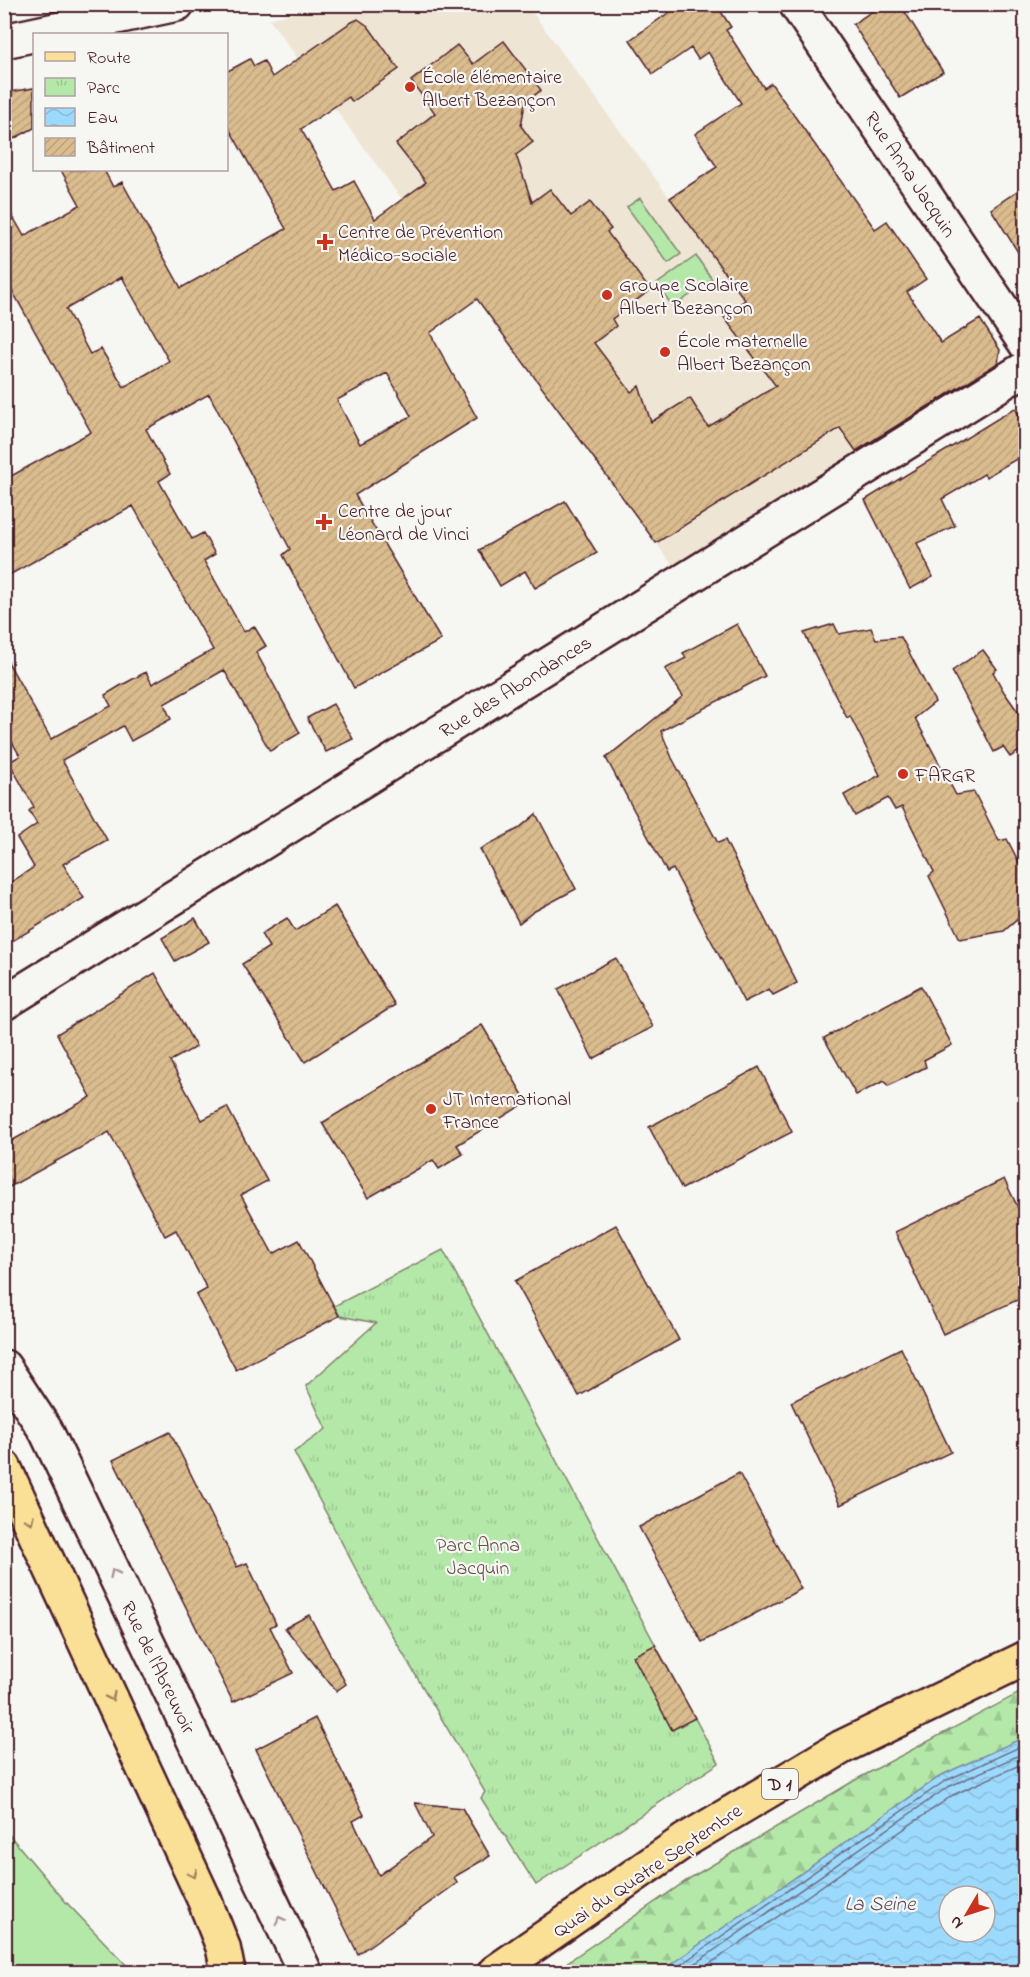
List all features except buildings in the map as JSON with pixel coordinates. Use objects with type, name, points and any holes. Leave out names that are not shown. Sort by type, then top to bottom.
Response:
[{"type":"main road","points":[[4,1467],[204,1899],[223,1947],[228,1972]]},
{"type":"main road","name":"Quai du Quatre Septembre","points":[[495,1972],[684,1841],[832,1752],[1026,1658]]},
{"type":"street","points":[[38,33],[177,4]]},
{"type":"street","name":"Rue Anna Jacquin","points":[[796,4],[1026,344]]},
{"type":"street","points":[[4,40],[33,34]]},
{"type":"street","name":"Rue des Abondances","points":[[4,1003],[1026,368]]},
{"type":"street","name":"Rue de l'Abreuvoir","points":[[4,1367],[46,1431],[305,1972]]},
{"type":"shaded area","name":"Groupe Scolaire Albert Bezançon","points":[[331,4],[527,5],[754,312],[724,317],[773,382],[796,368],[856,451],[673,566],[269,19]]},
{"type":"green space","points":[[640,198],[681,254],[668,263],[627,207]]},
{"type":"green space","points":[[696,256],[712,279],[673,307],[657,284]]},
{"type":"green space","name":"Parc Anna Jacquin","points":[[443,1250],[719,1763],[536,1885],[481,1798],[485,1792],[380,1615],[294,1452],[326,1429],[306,1386],[376,1323],[340,1316],[334,1306]]},
{"type":"green space","points":[[1025,1690],[1025,1737],[942,1775],[660,1972],[553,1972],[692,1877],[857,1779]]},
{"type":"green space","points":[[5,1830],[65,1901],[133,1972],[5,1972]]},
{"type":"water","name":"La Seine","points":[[1025,1737],[1025,1972],[660,1972],[942,1775]]},
{"type":"place","name":"École élémentaire Albert Bezançon","points":[[410,87]]},
{"type":"place","name":"Centre de Prévention Médico-sociale","points":[[325,242]]},
{"type":"place","name":"Groupe Scolaire Albert Bezançon","points":[[607,295]]},
{"type":"place","name":"École maternelle Albert Bezançon","points":[[665,352]]},
{"type":"place","name":"Centre de jour Léonard de Vinci","points":[[324,522]]},
{"type":"place","name":"FARGR","points":[[903,774]]},
{"type":"place","name":"JT International France","points":[[431,1109]]}]
